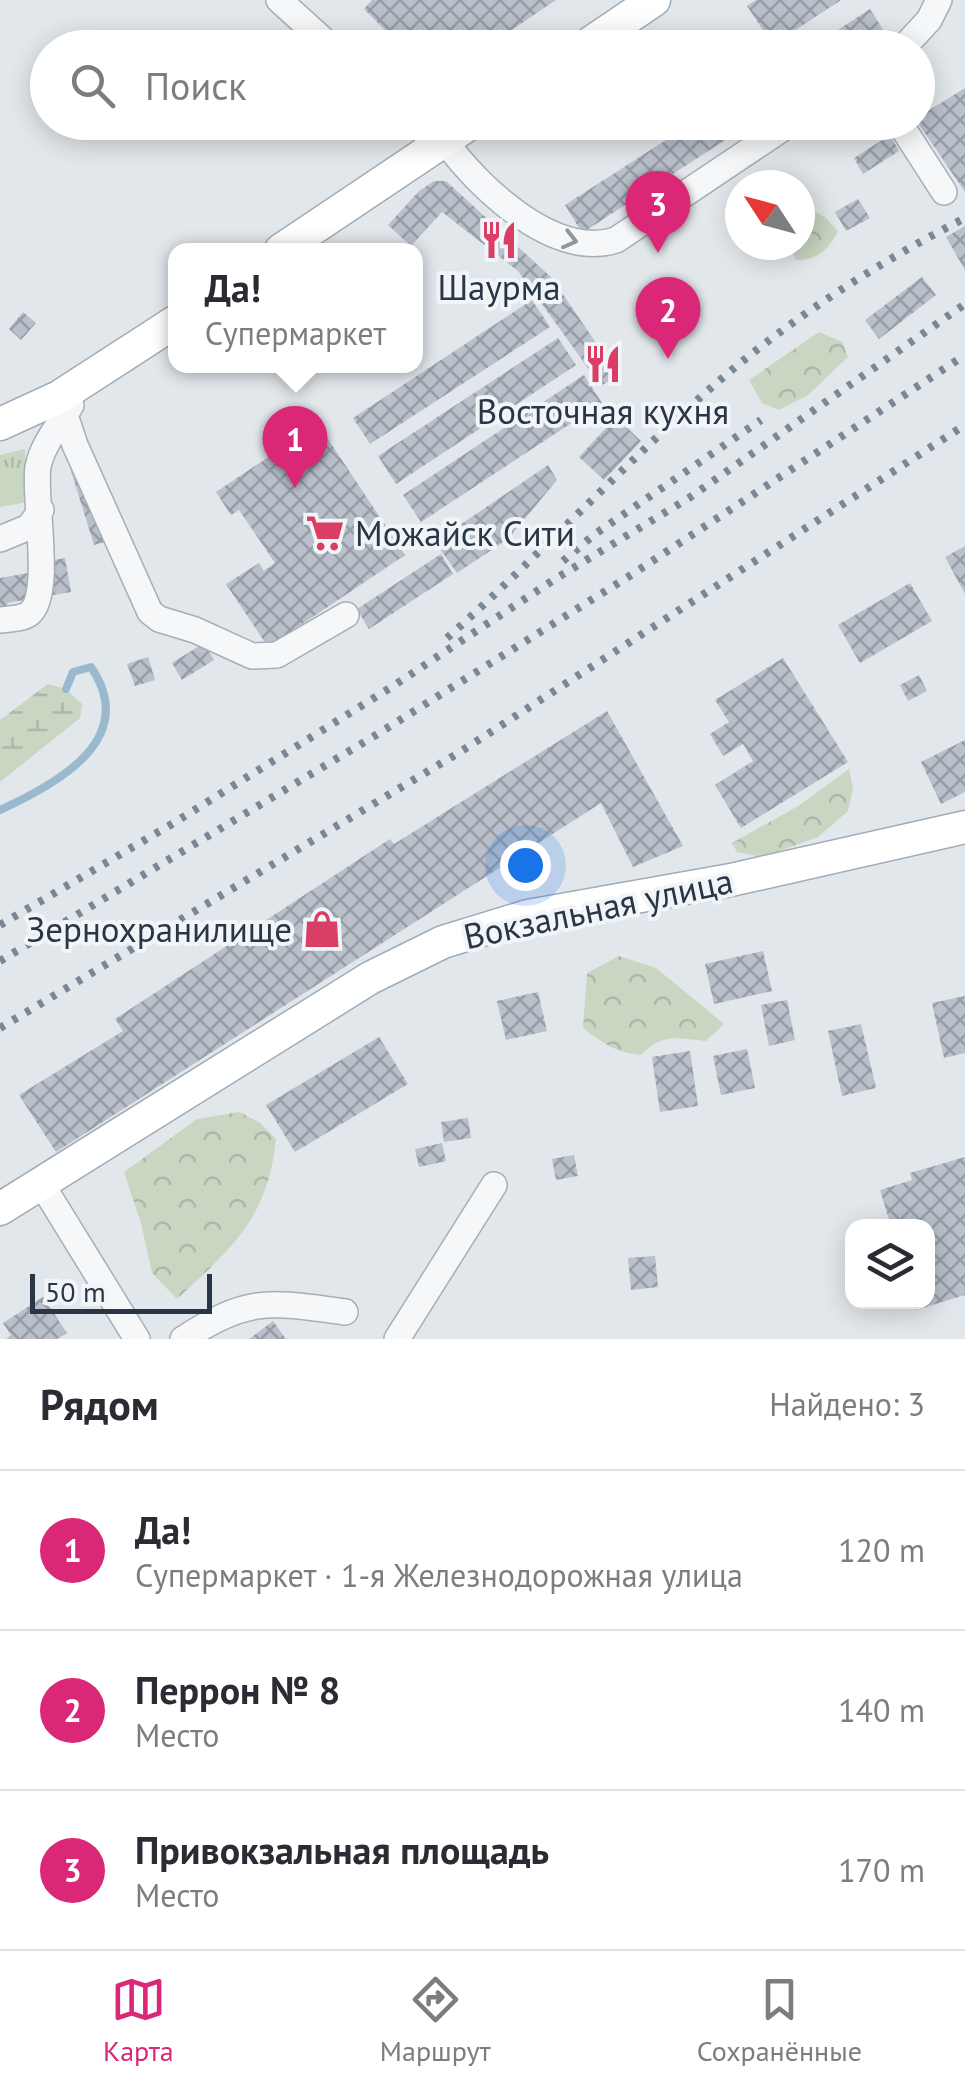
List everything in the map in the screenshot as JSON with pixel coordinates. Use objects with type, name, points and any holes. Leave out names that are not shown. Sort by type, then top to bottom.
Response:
[{"type":"main road","points":[[609,30],[654,0]]},
{"type":"main road","points":[[292,243],[432,140]]},
{"type":"main road","points":[[0,424],[63,405],[94,377],[168,327]]},
{"type":"main road","name":"Вокзальная улица","points":[[0,1209],[370,978],[444,942],[503,922],[731,880],[965,827]]},
{"type":"street","points":[[279,0],[312,30]]},
{"type":"street","points":[[920,30],[939,0]]},
{"type":"street","points":[[448,140],[489,188],[518,214],[551,235],[586,244],[616,240],[765,140]]},
{"type":"street","points":[[910,140],[944,192]]},
{"type":"street","points":[[0,620],[26,616],[34,608],[40,571],[40,462],[63,405]]},
{"type":"street","points":[[63,405],[75,445],[146,607],[159,619],[195,630],[252,656],[264,657],[277,655],[346,615]]},
{"type":"street","points":[[0,539],[29,527],[40,510]]},
{"type":"street","points":[[41,1183],[137,1339]]},
{"type":"street","points":[[397,1339],[494,1185]]},
{"type":"street","points":[[183,1339],[215,1318],[242,1307],[268,1304],[345,1312]]},
{"type":"green space","points":[[815,212],[838,231],[822,253],[815,256]]},
{"type":"green space","points":[[819,332],[842,342],[848,357],[808,395],[779,410],[762,403],[749,380]]},
{"type":"green space","points":[[25,449],[28,502],[0,507],[0,455]]},
{"type":"green space","points":[[48,684],[66,689],[82,704],[80,718],[0,782],[0,720]]},
{"type":"green space","points":[[849,769],[853,789],[848,811],[818,837],[763,857],[737,852],[732,843],[798,806]]},
{"type":"green space","points":[[619,956],[656,968],[724,1024],[706,1041],[663,1040],[641,1055],[603,1043],[583,1028],[587,973]]},
{"type":"green space","points":[[239,1112],[259,1122],[276,1139],[265,1190],[244,1230],[177,1299],[152,1273],[124,1172],[197,1119]]},
{"type":"building","points":[[372,0],[556,0],[512,30],[385,30],[364,9]]},
{"type":"building","points":[[756,0],[841,0],[796,30],[763,30],[747,6]]},
{"type":"building","points":[[870,9],[883,30],[838,30]]},
{"type":"building","points":[[965,88],[965,192],[930,140],[935,140],[935,107]]},
{"type":"building","points":[[666,140],[725,140],[582,233],[565,205]]},
{"type":"building","points":[[882,140],[893,140],[899,151],[863,174],[854,158]]},
{"type":"building","points":[[434,181],[446,181],[551,277],[618,375],[601,386],[518,271],[442,212],[414,243],[408,243],[388,225],[419,191]]},
{"type":"building","points":[[858,199],[870,218],[846,231],[835,212]]},
{"type":"building","points":[[965,226],[965,270],[946,237]]},
{"type":"building","points":[[922,277],[936,295],[879,339],[865,320]]},
{"type":"building","points":[[532,300],[550,327],[370,444],[353,418]]},
{"type":"building","points":[[23,312],[36,323],[21,340],[9,329]]},
{"type":"building","points":[[558,338],[576,365],[396,484],[378,456]]},
{"type":"building","points":[[584,375],[602,403],[421,522],[403,495]]},
{"type":"building","points":[[616,417],[641,441],[604,480],[579,457]]},
{"type":"building","points":[[318,424],[405,555],[268,647],[226,584],[259,563],[264,571],[275,563],[239,510],[231,515],[216,492]]},
{"type":"building","points":[[548,465],[557,480],[508,539],[457,573],[435,542]]},
{"type":"building","points":[[82,467],[105,542],[94,545],[71,471]]},
{"type":"building","points":[[965,546],[965,594],[945,557]]},
{"type":"building","points":[[441,554],[453,574],[369,629],[357,609]]},
{"type":"building","points":[[65,558],[71,592],[7,603],[8,612],[0,613],[0,578],[51,569],[50,561]]},
{"type":"building","points":[[910,583],[932,621],[860,663],[838,625]]},
{"type":"building","points":[[204,643],[214,660],[182,680],[172,663]]},
{"type":"building","points":[[148,657],[155,680],[135,686],[127,664]]},
{"type":"building","points":[[783,658],[848,762],[741,828],[715,785],[753,761],[743,744],[723,756],[710,734],[729,722],[715,700]]},
{"type":"building","points":[[919,675],[927,691],[908,701],[900,685]]},
{"type":"building","points":[[607,711],[683,846],[633,867],[601,803],[56,1152],[19,1095],[123,1031],[115,1019],[390,839],[394,844]]},
{"type":"building","points":[[965,740],[965,792],[941,804],[921,762]]},
{"type":"building","points":[[763,951],[772,991],[714,1004],[705,964]]},
{"type":"building","points":[[538,992],[547,1031],[506,1040],[497,1001]]},
{"type":"building","points":[[965,996],[965,1053],[944,1058],[932,1003]]},
{"type":"building","points":[[787,1000],[795,1040],[769,1046],[761,1005]]},
{"type":"building","points":[[861,1024],[876,1088],[842,1096],[828,1031]]},
{"type":"building","points":[[379,1037],[408,1084],[295,1152],[266,1105]]},
{"type":"building","points":[[747,1049],[755,1088],[721,1095],[713,1056]]},
{"type":"building","points":[[690,1051],[698,1106],[660,1112],[652,1057]]},
{"type":"building","points":[[468,1118],[471,1138],[444,1142],[441,1122]]},
{"type":"building","points":[[442,1143],[446,1161],[419,1167],[415,1149]]},
{"type":"building","points":[[574,1155],[578,1176],[556,1180],[552,1159]]},
{"type":"building","points":[[965,1157],[965,1295],[935,1304],[935,1219],[889,1219],[880,1190],[912,1180],[910,1173]]},
{"type":"building","points":[[655,1256],[658,1287],[631,1290],[628,1258]]},
{"type":"building","points":[[43,1297],[67,1333],[57,1339],[6,1339],[11,1335],[3,1323]]},
{"type":"building","points":[[273,1321],[286,1339],[249,1339]]},
{"type":"waterway","points":[[0,810],[67,772],[99,737],[105,716],[103,693],[91,667],[73,672],[66,689]]},
{"type":"railway","points":[[447,638],[678,417],[741,362],[834,295],[965,218]]},
{"type":"railway","points":[[0,925],[172,824],[689,498],[965,304]]},
{"type":"railway","points":[[0,961],[376,735],[631,575],[965,355]]},
{"type":"railway","points":[[563,561],[595,534],[761,420]]},
{"type":"railway","points":[[0,1028],[460,752],[965,425]]},
{"type":"place","name":"Шаурма","points":[[499,240]]},
{"type":"place","name":"Привокзальная площадь","points":[[658,253]]},
{"type":"place","name":"Перрон № 8","points":[[668,359]]},
{"type":"place","name":"Восточная кухня","points":[[603,364]]},
{"type":"place","name":"Да!","points":[[295,488]]},
{"type":"place","name":"Можайск Сити","points":[[325,533]]},
{"type":"place","name":"Зернохранилище","points":[[322,929]]}]
